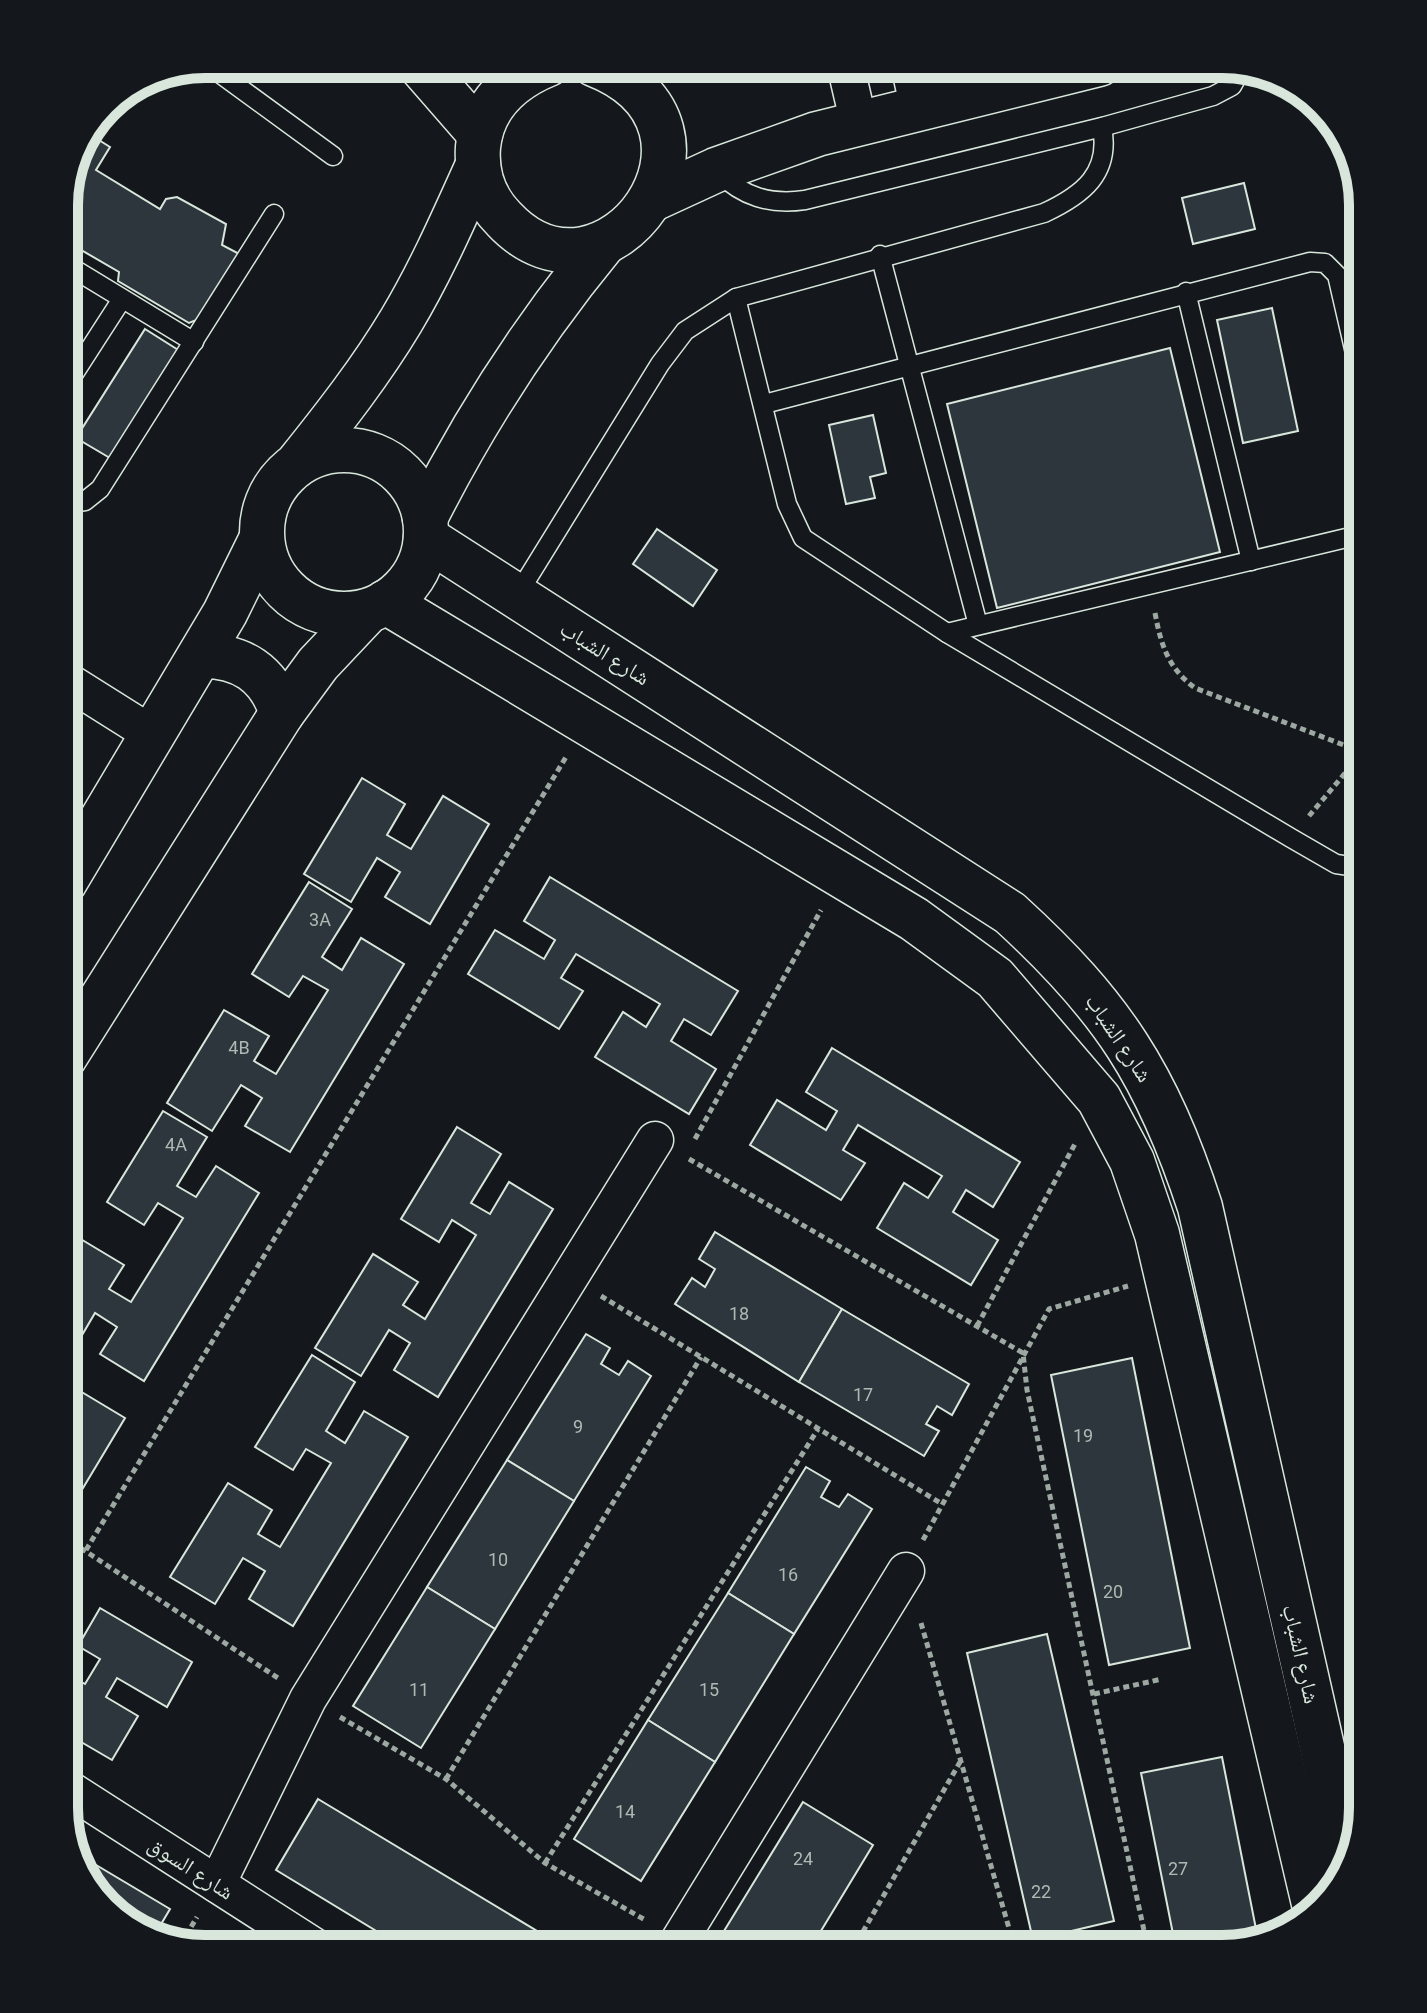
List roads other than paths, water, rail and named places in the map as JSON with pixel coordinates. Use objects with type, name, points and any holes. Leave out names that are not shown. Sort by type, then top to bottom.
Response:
[{"type":"street","points":[[429,78],[479,150],[489,200],[512,228],[533,240],[555,247],[579,248],[604,243]]},
{"type":"street","points":[[376,607],[326,613],[290,595],[267,562],[261,540],[262,517],[270,496],[353,394],[401,321],[442,245],[479,150],[489,110],[505,89],[519,78]]},
{"type":"street","points":[[78,1036],[282,713],[318,664],[414,575],[425,528],[455,460],[523,348],[604,243],[641,218],[653,199],[662,177],[665,152],[661,128],[651,106],[636,87],[624,78]]},
{"type":"street","points":[[848,78],[859,124]]},
{"type":"street","points":[[912,78],[919,110]]},
{"type":"street","points":[[653,199],[716,170],[782,145],[1044,78]]},
{"type":"street","points":[[299,462],[325,452],[351,450],[377,457],[400,472],[416,493],[425,528]]},
{"type":"street","name":"شارع الشباب","points":[[425,528],[516,597],[1010,913],[1062,961],[1108,1015],[1159,1100],[1178,1139],[1200,1207],[1344,1844]]},
{"type":"street","points":[[78,860],[200,656],[261,540]]},
{"type":"street","name":"شارع الشباب","points":[[376,607],[588,722],[914,919],[995,978],[1099,1099],[1132,1161],[1166,1275],[1313,1897]]},
{"type":"street","points":[[200,656],[236,659],[252,668],[271,688],[282,713]]},
{"type":"street","points":[[78,688],[153,735]]},
{"type":"street","points":[[217,1884],[308,1699],[655,1140]]},
{"type":"street","points":[[683,1935],[906,1571]]},
{"type":"street","name":"شارع السوق","points":[[78,1795],[296,1935]]},
{"type":"lane","points":[[226,78],[333,156]]},
{"type":"lane","points":[[716,170],[746,194],[785,203],[1102,127],[1223,92],[1234,78]]},
{"type":"lane","points":[[516,597],[671,347],[701,318],[736,298],[880,255],[1044,213],[1071,200],[1090,185],[1099,172],[1105,142],[1102,127]]},
{"type":"lane","points":[[78,502],[85,501],[100,489],[274,214]]},
{"type":"lane","points":[[880,255],[912,365],[978,625]]},
{"type":"lane","points":[[764,404],[1310,262],[1325,263],[1339,282],[1349,326]]},
{"type":"lane","points":[[78,272],[194,342]]},
{"type":"lane","points":[[1186,292],[1251,561]]},
{"type":"lane","points":[[736,298],[787,504],[803,538],[947,633],[1291,838],[1336,864],[1349,866]]},
{"type":"lane","points":[[78,367],[122,299]]},
{"type":"lane","points":[[947,633],[1349,537]]}]
